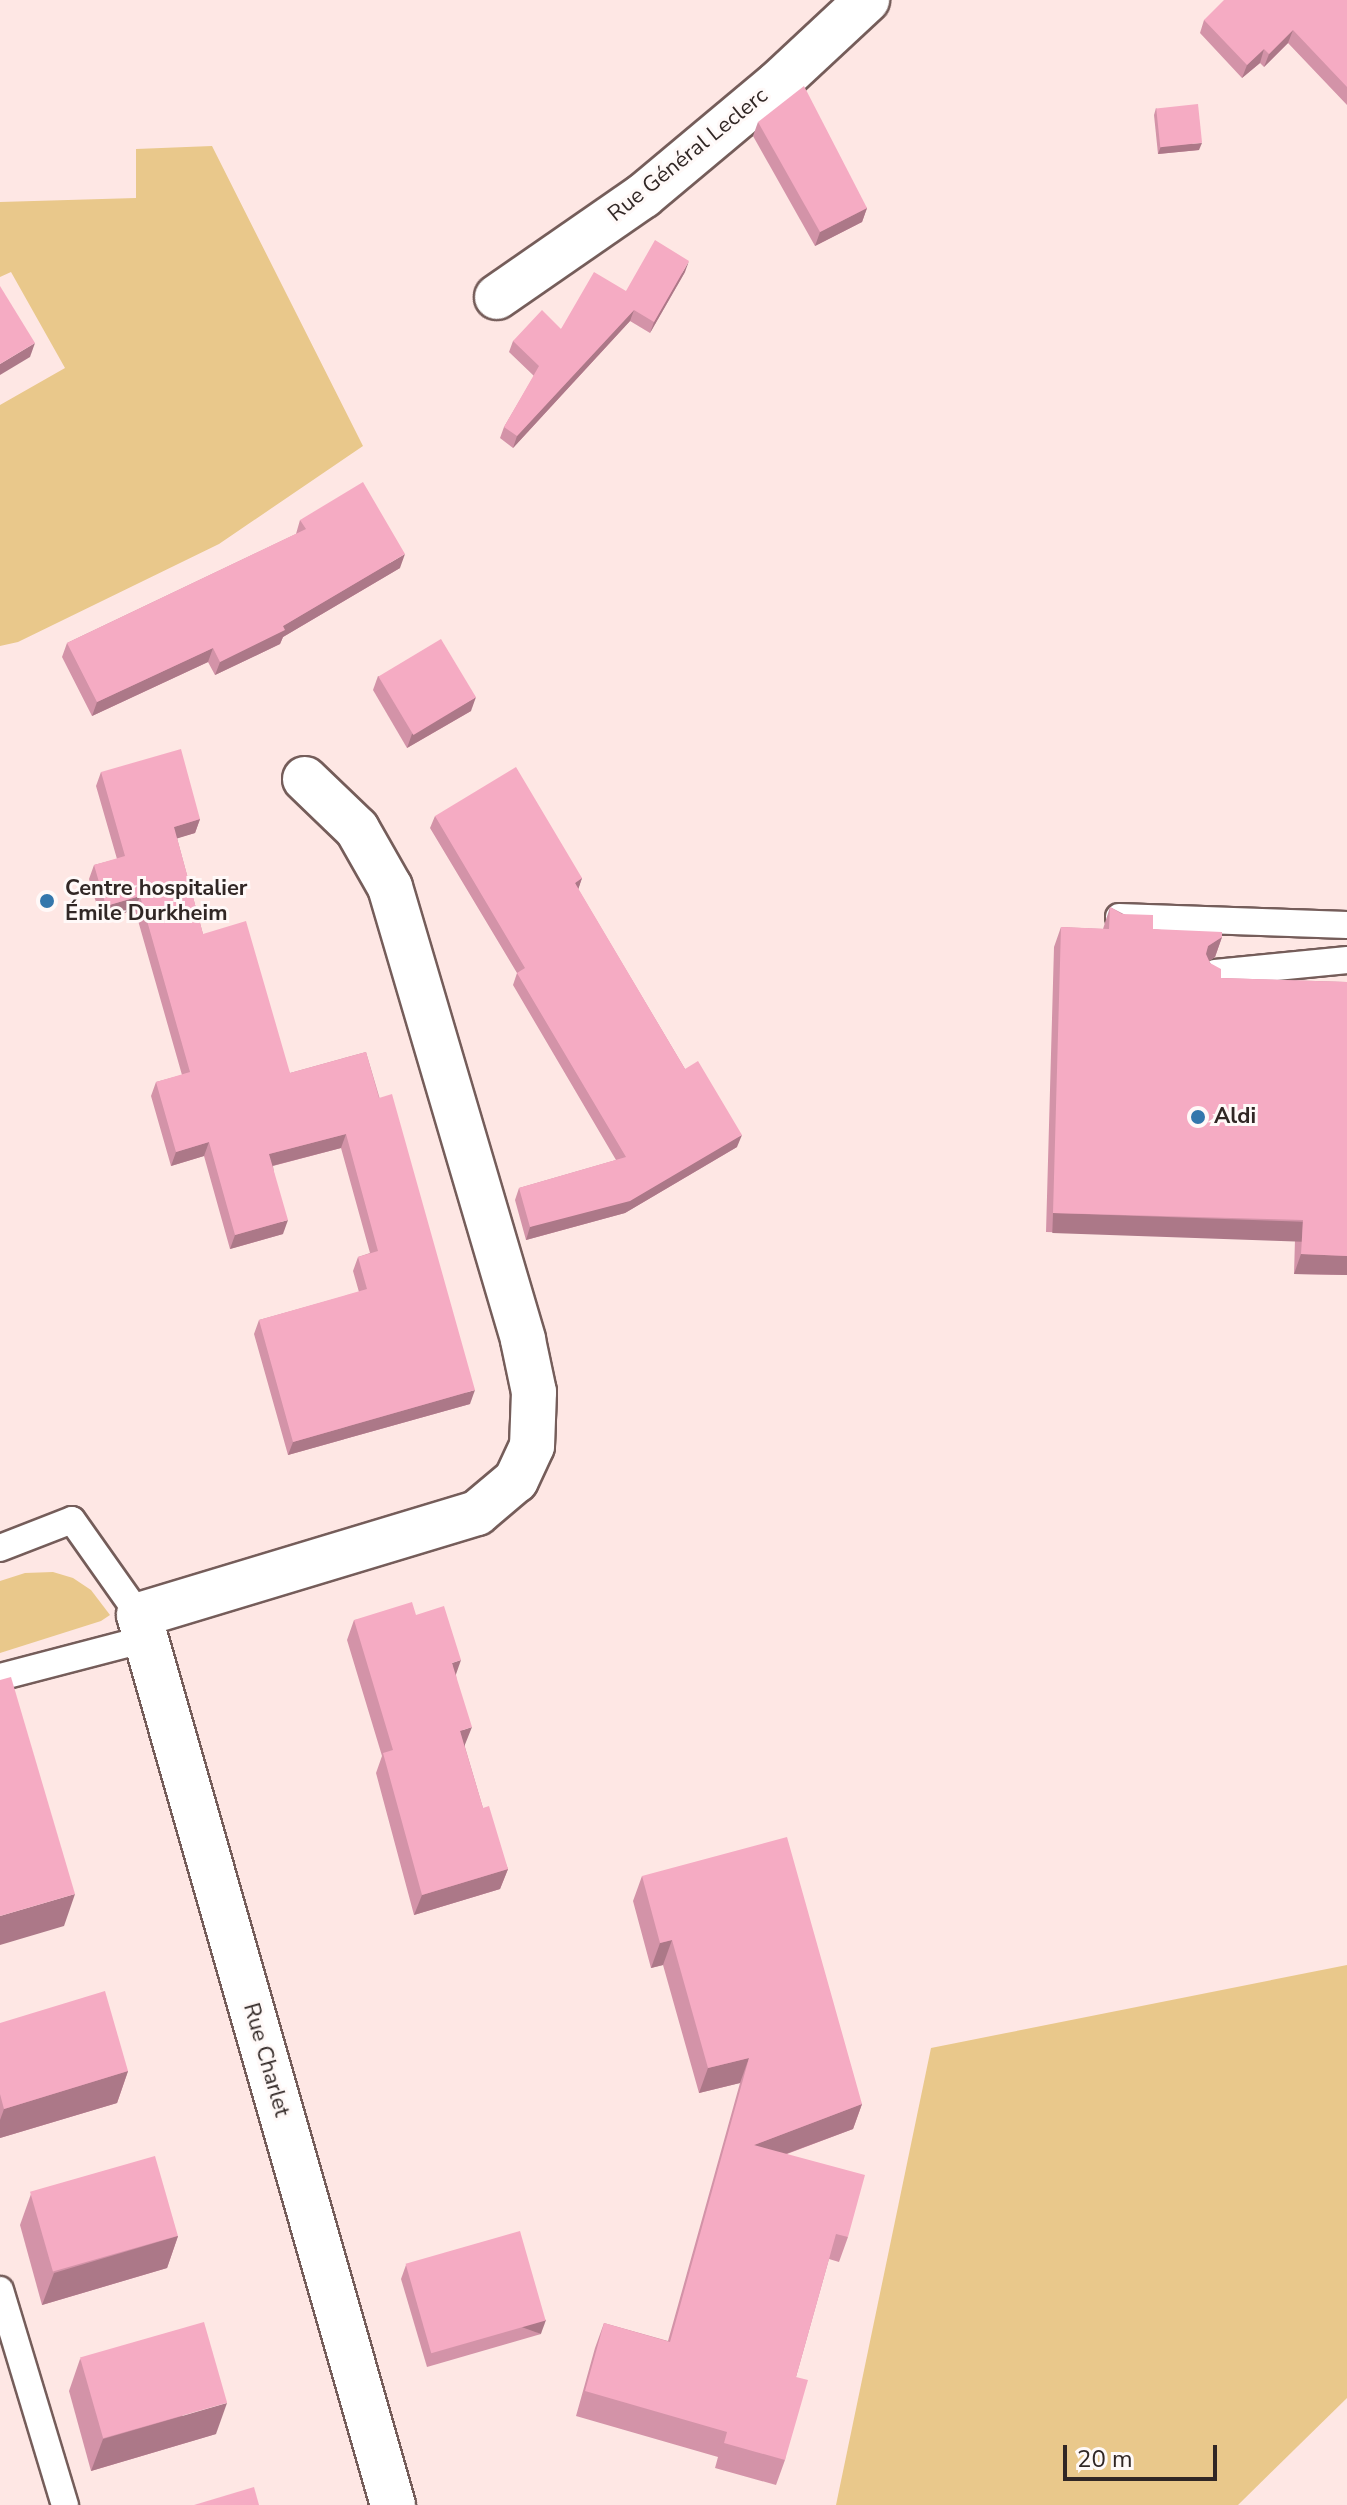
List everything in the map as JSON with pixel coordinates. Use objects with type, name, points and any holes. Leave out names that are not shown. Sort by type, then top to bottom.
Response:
[{"type":"street","name":"Rue Général Leclerc","points":[[497,297],[643,196],[778,83],[867,0]]},
{"type":"street","points":[[142,1627],[477,1513],[516,1480],[532,1446],[534,1392],[523,1340],[390,887],[357,829],[305,779]]},
{"type":"street","name":"Rue Charlet","points":[[142,1627],[393,2505]]},
{"type":"lane","points":[[1115,917],[1347,925]]},
{"type":"lane","points":[[1215,973],[1347,960]]},
{"type":"lane","points":[[0,1548],[72,1520],[142,1627],[0,1677]]},
{"type":"lane","points":[[0,2290],[65,2505]]},
{"type":"shaded area","points":[[212,146],[363,446],[219,544],[18,642],[0,646],[0,405],[65,368],[11,272],[0,277],[0,202],[136,198],[136,149]]},
{"type":"shaded area","points":[[53,1572],[73,1578],[91,1590],[110,1615],[101,1621],[0,1653],[0,1581],[25,1573]]},
{"type":"shaded area","points":[[1347,1965],[1347,2398],[1238,2505],[836,2505],[931,2048]]},
{"type":"building","points":[[1224,0],[1347,0],[1347,87],[1293,30],[1269,54],[1264,49],[1247,65],[1204,20]]},
{"type":"building","points":[[804,86],[867,208],[820,232],[758,122]]},
{"type":"building","points":[[1198,104],[1202,143],[1160,147],[1156,108]]},
{"type":"building","points":[[655,240],[689,261],[654,322],[634,310],[517,436],[504,427],[539,366],[513,341],[542,310],[561,329],[594,272],[626,291]]},
{"type":"building","points":[[0,286],[35,343],[0,364]]},
{"type":"building","points":[[363,482],[405,554],[283,626],[285,630],[220,662],[213,648],[97,702],[67,643],[306,529],[300,520]]},
{"type":"building","points":[[441,639],[476,697],[413,735],[378,677]]},
{"type":"building","points":[[181,749],[200,819],[174,827],[203,934],[246,921],[290,1073],[366,1052],[379,1098],[392,1094],[475,1390],[293,1442],[259,1320],[367,1289],[358,1257],[378,1251],[346,1134],[269,1154],[288,1220],[235,1235],[209,1142],[176,1152],[156,1082],[190,1072],[140,896],[106,906],[94,865],[125,856],[101,772]]},
{"type":"building","points":[[516,767],[582,878],[575,883],[685,1069],[698,1061],[742,1135],[630,1201],[530,1227],[519,1188],[626,1157],[517,973],[525,968],[435,816]]},
{"type":"building","name":"Aldi","points":[[1110,907],[1122,914],[1153,915],[1153,929],[1222,932],[1222,937],[1208,946],[1206,954],[1210,963],[1221,969],[1221,978],[1347,982],[1347,1256],[1301,1254],[1303,1220],[1053,1213],[1061,927],[1109,929]]},
{"type":"building","points":[[412,1602],[416,1615],[444,1606],[461,1660],[452,1663],[472,1727],[460,1731],[483,1808],[489,1806],[508,1869],[422,1895],[383,1753],[393,1750],[354,1620]]},
{"type":"building","points":[[11,1677],[75,1894],[0,1916],[0,1680]]},
{"type":"building","points":[[787,1837],[862,2104],[754,2145],[865,2175],[848,2237],[836,2234],[796,2377],[808,2380],[785,2460],[724,2443],[727,2432],[585,2391],[604,2323],[670,2342],[749,2058],[708,2068],[672,1940],[660,1943],[642,1876]]},
{"type":"building","points":[[105,1991],[128,2071],[4,2109],[0,2094],[0,2023]]},
{"type":"building","points":[[155,2156],[178,2236],[53,2272],[30,2192]]},
{"type":"building","points":[[520,2231],[546,2320],[431,2353],[406,2264]]},
{"type":"building","points":[[204,2322],[227,2403],[103,2438],[80,2358]]},
{"type":"building","points":[[254,2487],[259,2505],[194,2505]]},
{"type":"place","name":"Centre hospitalier Émile Durkheim","points":[[47,901]]},
{"type":"place","name":"Aldi","points":[[1198,1117]]}]
